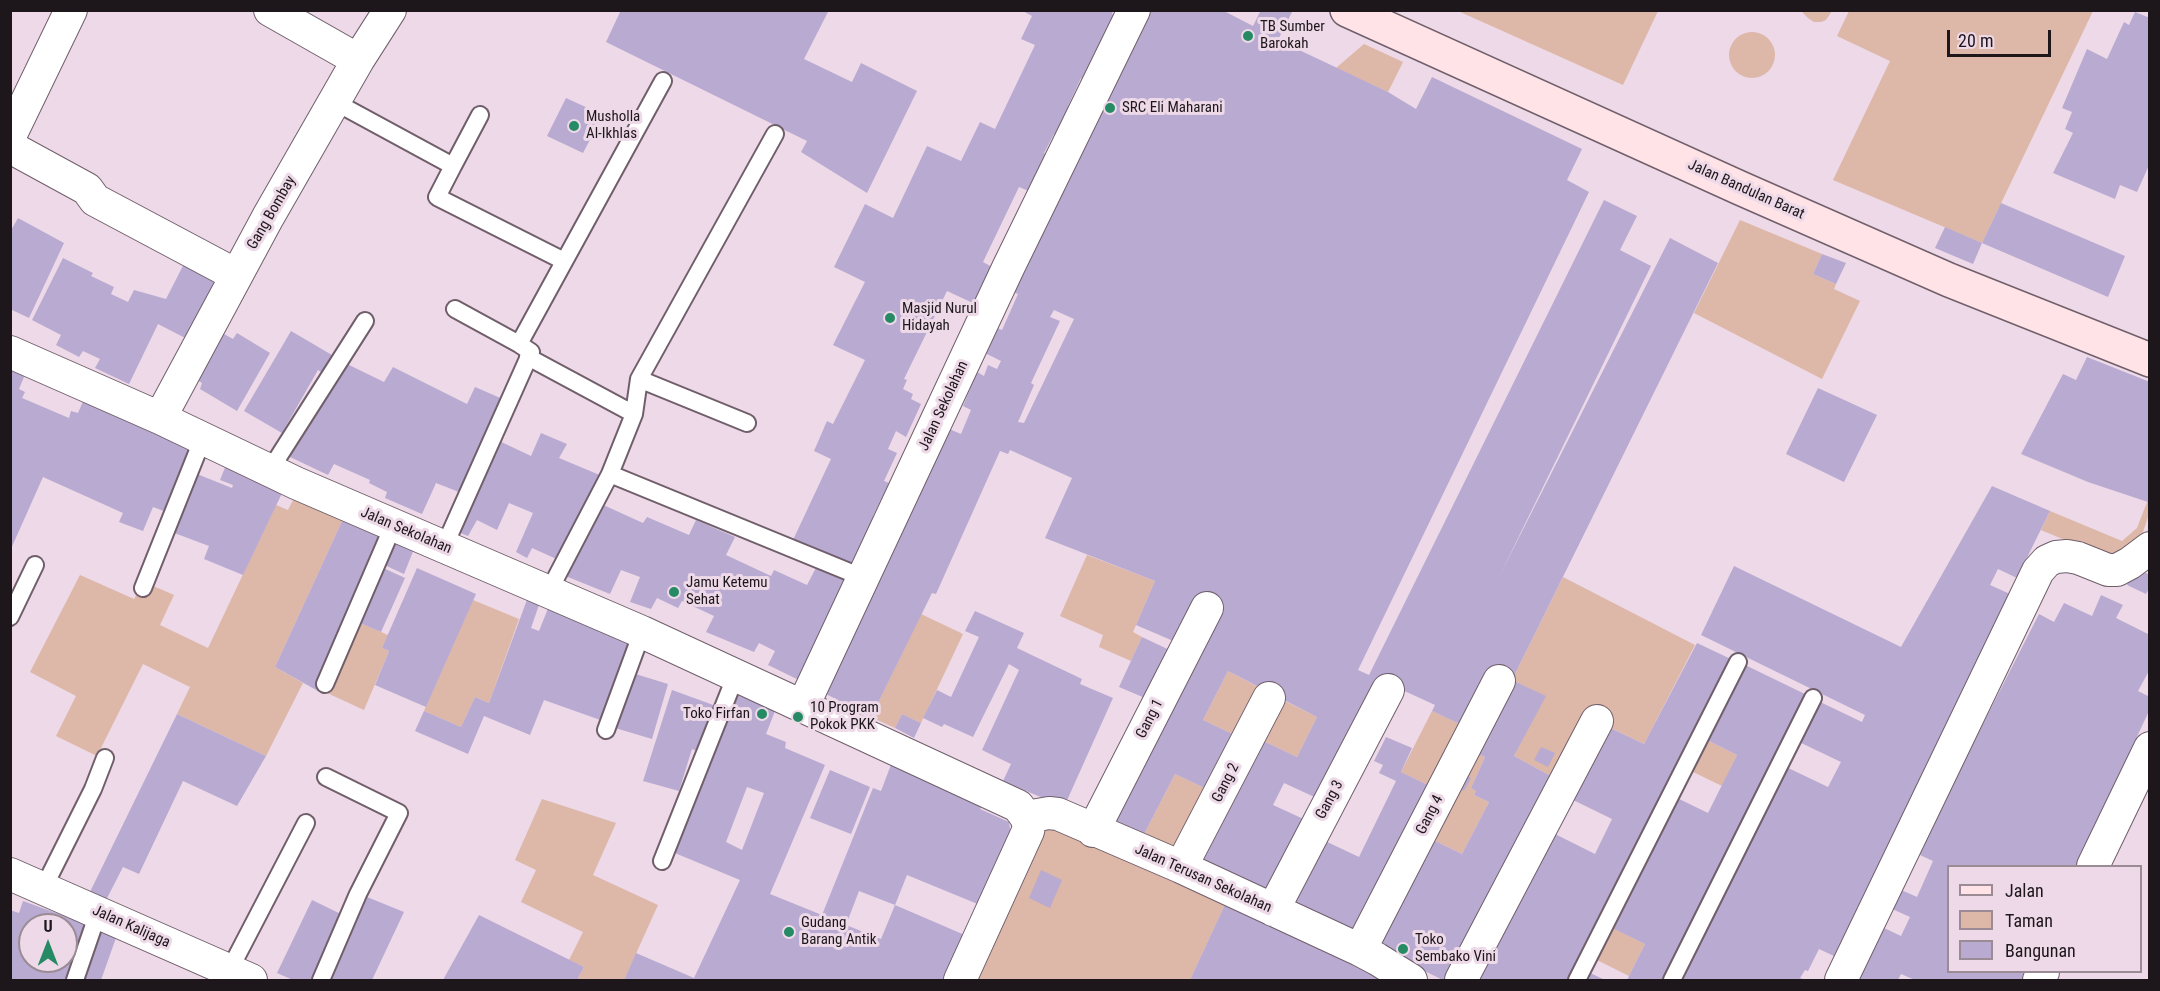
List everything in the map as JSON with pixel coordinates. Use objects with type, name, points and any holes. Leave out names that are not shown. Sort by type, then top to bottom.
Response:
[{"type":"street","points":[[10,136],[71,10]]},
{"type":"street","points":[[270,10],[358,60]]},
{"type":"street","name":"Gang Bombay","points":[[160,418],[236,275],[358,60],[390,10]]},
{"type":"street","name":"Jalan Sekolahan","points":[[803,706],[1008,268],[1134,10]]},
{"type":"street","name":"Jalan Bandulan Barat","points":[[1347,10],[1949,280],[2150,360]]},
{"type":"street","points":[[10,147],[87,189],[95,200],[236,275]]},
{"type":"street","name":"Jalan Sekolahan","points":[[10,352],[126,410],[160,418],[393,526],[549,591],[736,675],[1018,806],[1026,817]]},
{"type":"street","points":[[1841,981],[2038,571],[2047,561],[2056,556],[2078,558],[2108,570],[2117,570],[2150,548]]},
{"type":"street","name":"Gang 1","points":[[1093,831],[1206,608]]},
{"type":"street","name":"Gang 4","points":[[1369,954],[1499,681]]},
{"type":"street","name":"Gang 3","points":[[1273,910],[1388,690]]},
{"type":"street","name":"Gang 2","points":[[1181,867],[1269,698]]},
{"type":"street","points":[[1461,981],[1597,721]]},
{"type":"street","points":[[2094,865],[2150,747]]},
{"type":"street","name":"Jalan Terusan Sekolahan","points":[[1026,817],[1049,813],[1058,814],[1181,867],[1369,954],[1411,981]]},
{"type":"street","points":[[960,981],[1028,831],[1026,817]]},
{"type":"street","name":"Jalan Kalijaga","points":[[10,874],[240,976]]},
{"type":"lane","points":[[444,547],[524,351],[564,261],[663,81]]},
{"type":"lane","points":[[335,102],[453,166]]},
{"type":"lane","points":[[480,115],[437,197],[564,261]]},
{"type":"lane","points":[[549,591],[610,474],[634,414],[639,379],[775,134]]},
{"type":"lane","points":[[455,309],[634,414]]},
{"type":"lane","points":[[270,470],[365,321]]},
{"type":"lane","points":[[639,379],[747,423]]},
{"type":"lane","points":[[143,588],[203,438]]},
{"type":"lane","points":[[610,474],[864,578]]},
{"type":"lane","points":[[325,684],[393,526]]},
{"type":"lane","points":[[10,617],[35,565]]},
{"type":"lane","points":[[606,730],[642,632]]},
{"type":"lane","points":[[1577,981],[1738,662]]},
{"type":"lane","points":[[662,861],[736,675]]},
{"type":"lane","points":[[1672,981],[1813,698]]},
{"type":"lane","points":[[43,889],[93,789],[105,758]]},
{"type":"lane","points":[[321,981],[358,894],[399,813],[326,777]]},
{"type":"lane","points":[[240,976],[306,823]]},
{"type":"lane","points":[[75,981],[98,913]]},
{"type":"green space","points":[[1658,10],[1623,85],[1458,11]]},
{"type":"green space","points":[[1803,10],[1832,11],[1826,20],[1814,22],[1802,12]]},
{"type":"green space","points":[[1849,11],[2093,11],[1982,243],[1833,180],[1890,61],[1837,36]]},
{"type":"green space","points":[[1752,32],[1768,39],[1775,55],[1768,71],[1752,78],[1736,71],[1729,55],[1736,39]]},
{"type":"green space","points":[[1364,44],[1403,62],[1388,92],[1336,68]]},
{"type":"green space","points":[[1740,220],[1822,254],[1813,274],[1836,284],[1834,289],[1860,301],[1822,379],[1694,313]]},
{"type":"green space","points":[[295,496],[344,517],[275,667],[303,683],[266,756],[177,714],[190,687],[143,664],[97,756],[56,736],[76,696],[30,672],[80,575],[134,599],[144,582],[174,595],[160,625],[208,648],[276,505],[288,510]]},
{"type":"green space","points":[[2149,497],[2149,514],[2143,532],[2119,554],[2103,556],[2041,530],[2050,511],[2122,541],[2137,528]]},
{"type":"green space","points":[[1087,555],[1155,581],[1133,632],[1142,637],[1131,661],[1099,647],[1103,635],[1060,616]]},
{"type":"green space","points":[[1563,577],[1695,645],[1644,744],[1590,718],[1558,780],[1514,756],[1545,696],[1512,680]]},
{"type":"green space","points":[[473,600],[519,619],[489,703],[475,697],[461,727],[424,711]]},
{"type":"green space","points":[[921,614],[963,634],[921,723],[902,714],[895,728],[871,717]]},
{"type":"green space","points":[[355,621],[388,635],[382,648],[389,651],[364,710],[325,692]]},
{"type":"green space","points":[[1228,671],[1266,691],[1241,738],[1203,720]]},
{"type":"green space","points":[[1277,697],[1317,717],[1297,757],[1257,738]]},
{"type":"green space","points":[[1432,711],[1466,727],[1432,787],[1401,772]]},
{"type":"green space","points":[[1703,738],[1737,755],[1722,786],[1687,769]]},
{"type":"green space","points":[[1474,751],[1485,757],[1471,788],[1476,791],[1474,795],[1489,802],[1462,854],[1425,836]]},
{"type":"green space","points":[[1175,774],[1213,792],[1180,852],[1141,840]]},
{"type":"green space","points":[[542,799],[616,823],[593,875],[658,905],[624,980],[578,978],[584,967],[569,960],[583,932],[521,902],[536,870],[515,860]]},
{"type":"green space","points":[[1047,823],[1227,900],[1190,980],[978,980]]},
{"type":"green space","points":[[1611,927],[1645,944],[1629,976],[1595,959]]},
{"type":"building","points":[[621,10],[829,10],[804,59],[852,82],[861,63],[917,91],[867,193],[801,152],[807,141],[606,42]]},
{"type":"building","points":[[1021,10],[1113,10],[1112,14],[1120,18],[1089,82],[1081,78],[1068,106],[1076,110],[1062,138],[1054,134],[1044,153],[1049,156],[1031,192],[1019,187],[983,262],[992,267],[975,304],[947,291],[904,379],[907,380],[903,389],[913,394],[911,399],[921,404],[906,437],[896,431],[888,449],[897,453],[884,481],[889,483],[873,516],[879,519],[856,570],[793,540],[831,459],[814,451],[827,421],[833,424],[865,360],[833,345],[865,282],[834,267],[865,204],[893,218],[927,146],[961,161],[980,122],[995,129],[1035,45],[1021,39],[1032,16]]},
{"type":"building","points":[[1150,10],[1222,10],[1253,26],[1261,10],[1293,10],[1278,40],[1388,92],[1416,109],[1432,77],[1582,149],[1567,180],[1589,192],[1358,670],[1369,675],[1604,200],[1637,216],[1620,250],[1651,266],[1500,575],[1670,238],[1718,263],[1512,680],[1546,696],[1514,756],[1558,780],[1450,980],[1443,980],[1369,944],[1425,836],[1462,854],[1489,802],[1474,795],[1476,791],[1471,788],[1485,757],[1474,752],[1466,727],[1432,711],[1435,705],[1387,683],[1321,800],[1284,783],[1273,805],[1321,827],[1283,904],[1193,863],[1257,738],[1297,757],[1317,717],[1228,671],[1203,720],[1241,738],[1213,792],[1175,774],[1141,840],[1104,824],[1178,643],[1136,625],[1155,581],[1045,538],[1072,478],[1010,450],[1008,454],[1000,451],[936,594],[932,593],[871,717],[822,692],[947,428],[961,434],[971,410],[963,406],[977,372],[984,376],[988,365],[997,369],[1001,361],[985,353],[997,328],[1002,330],[1018,294],[1013,292]],"holes":[[[1054,310],[1074,319],[1024,423],[1018,422],[1034,385],[1031,383],[1060,321],[1050,317]]]},
{"type":"building","points":[[2135,12],[2150,18],[2150,163],[2137,192],[2120,185],[2115,199],[2053,173],[2073,133],[2065,129],[2072,112],[2062,108],[2087,49],[2107,59],[2124,22],[2129,25]]},
{"type":"building","name":"Musholla Al-Ikhlas","points":[[566,98],[603,115],[583,153],[547,136]]},
{"type":"building","points":[[2001,203],[2125,256],[2108,297],[1982,243]]},
{"type":"building","points":[[18,218],[64,243],[29,318],[10,309],[10,232]]},
{"type":"building","points":[[1945,227],[1982,243],[1973,264],[1935,248]]},
{"type":"building","points":[[1822,254],[1846,263],[1836,284],[1813,274]]},
{"type":"building","points":[[188,256],[229,278],[193,342],[158,324],[129,384],[95,368],[100,359],[83,351],[79,357],[56,345],[61,335],[32,320],[63,258],[93,273],[91,276],[114,287],[111,294],[128,302],[134,290],[166,299]]},
{"type":"building","points":[[217,330],[233,339],[237,333],[270,353],[237,411],[200,389],[202,383],[191,376]]},
{"type":"building","points":[[291,331],[337,358],[326,375],[318,370],[282,433],[244,411]]},
{"type":"building","points":[[2087,357],[2150,382],[2150,497],[2148,502],[2088,482],[2021,454],[2063,374],[2076,380]]},
{"type":"building","points":[[345,363],[384,382],[393,367],[467,404],[475,387],[505,400],[464,494],[436,483],[422,514],[385,498],[387,492],[369,483],[370,480],[334,464],[328,475],[288,456]]},
{"type":"building","points":[[10,366],[26,372],[19,389],[25,392],[22,398],[69,418],[71,411],[78,413],[84,399],[197,448],[169,513],[153,507],[143,531],[119,522],[123,513],[43,477],[10,551]]},
{"type":"building","points":[[1818,388],[1877,415],[1844,482],[1786,454]]},
{"type":"building","points":[[541,433],[567,444],[559,458],[602,476],[561,561],[532,548],[527,558],[516,552],[533,513],[509,503],[497,530],[477,520],[468,536],[453,530],[495,439],[531,456]]},
{"type":"building","points":[[226,465],[284,489],[243,575],[204,559],[209,546],[169,531],[192,472],[232,488],[233,485],[220,480]]},
{"type":"building","points":[[1992,486],[2050,511],[2017,578],[1998,569],[1990,585],[2010,594],[1834,956],[1819,949],[1808,971],[1805,970],[1800,978],[1806,980],[1676,980],[1784,766],[1828,787],[1841,762],[1797,741],[1816,700],[1862,722],[1865,715],[1701,635],[1734,566],[1901,647]]},
{"type":"building","points":[[599,503],[643,523],[647,517],[689,535],[696,520],[735,537],[726,555],[771,576],[774,570],[807,585],[819,562],[855,579],[803,682],[768,665],[775,651],[759,643],[754,652],[706,632],[714,616],[682,601],[678,608],[657,598],[651,609],[630,602],[640,577],[621,570],[610,594],[563,575]]},
{"type":"building","points":[[344,517],[386,535],[318,691],[275,667]]},
{"type":"building","points":[[391,539],[414,549],[404,574],[380,563]]},
{"type":"building","points":[[379,566],[405,578],[381,632],[355,621]]},
{"type":"building","points":[[417,568],[476,594],[426,707],[375,685],[389,651],[382,648]]},
{"type":"building","points":[[2136,568],[2150,575],[2150,587],[2146,594],[2127,585]]},
{"type":"building","points":[[2101,595],[2123,605],[2116,618],[2150,635],[2150,669],[2138,691],[2150,697],[2150,709],[2076,865],[1947,865],[1947,973],[2026,973],[2022,980],[1915,980],[1901,974],[1898,980],[1857,980],[1882,927],[1901,936],[1910,917],[1890,908],[1899,889],[1917,897],[1933,861],[1920,855],[1955,779],[2039,614],[2054,622],[2064,603],[2092,616]]},
{"type":"building","points":[[528,597],[540,602],[531,628],[539,631],[549,606],[634,642],[606,722],[544,700],[530,735],[484,716],[468,754],[415,731],[424,711],[461,727],[475,697],[489,703]]},
{"type":"building","points":[[975,611],[1024,633],[1017,648],[1082,679],[1080,684],[1113,698],[1064,807],[1003,781],[1011,764],[982,750],[1019,670],[1009,664],[973,737],[944,724],[942,727],[923,718],[937,690],[951,697],[979,637],[965,631]]},
{"type":"building","points":[[1142,637],[1176,653],[1152,701],[1119,687]]},
{"type":"building","points":[[1697,643],[1735,661],[1573,980],[1471,980],[1549,831],[1595,854],[1612,819],[1567,797],[1604,725],[1644,744]]},
{"type":"building","points":[[1741,663],[1809,696],[1667,980],[1627,980],[1645,944],[1608,926],[1673,796],[1708,813],[1737,755],[1703,738]]},
{"type":"building","points":[[629,672],[668,684],[652,739],[612,727]]},
{"type":"building","points":[[734,688],[777,706],[766,734],[786,742],[785,748],[825,765],[770,894],[822,915],[873,788],[881,791],[892,762],[984,801],[980,809],[1009,822],[1011,836],[980,905],[907,875],[895,905],[967,936],[947,980],[624,980],[636,953],[694,978],[740,880],[670,851]],"holes":[[[747,787],[764,793],[742,850],[726,842]],[[859,891],[895,905],[881,939],[846,925]]]},
{"type":"building","points":[[672,690],[716,706],[699,752],[692,749],[679,791],[643,781]]},
{"type":"building","points":[[177,714],[266,756],[237,806],[183,781],[139,874],[123,867],[104,904],[88,896]]},
{"type":"building","points":[[902,714],[921,723],[914,738],[895,728]]},
{"type":"building","points":[[1386,737],[1412,748],[1401,772],[1432,787],[1360,939],[1288,906],[1323,840],[1359,857],[1396,781],[1379,773],[1383,765],[1374,761]]},
{"type":"building","points":[[1541,747],[1555,753],[1548,767],[1534,760]]},
{"type":"building","points":[[830,770],[870,787],[851,834],[810,818]]},
{"type":"building","points":[[1460,772],[1471,778],[1464,791],[1453,785]]},
{"type":"building","points":[[1041,870],[1062,880],[1050,908],[1029,898]]},
{"type":"building","points":[[362,895],[404,912],[372,980],[325,980]]},
{"type":"building","points":[[312,900],[345,916],[315,980],[293,980],[277,973]]},
{"type":"building","points":[[1227,900],[1393,980],[1190,980]]},
{"type":"building","points":[[23,901],[56,913],[19,913]]},
{"type":"building","points":[[10,910],[19,913],[18,973],[72,973],[69,980],[10,980]]},
{"type":"building","points":[[479,915],[584,967],[578,978],[583,980],[443,980]]},
{"type":"building","points":[[78,921],[89,925],[78,955]]},
{"type":"building","points":[[95,927],[117,935],[101,980],[79,980]]},
{"type":"building","points":[[1586,971],[1605,980],[1582,980]]},
{"type":"place","name":"TB Sumber Barokah","points":[[1248,36]]},
{"type":"place","name":"SRC Eli Maharani","points":[[1110,108]]},
{"type":"place","name":"Musholla Al-Ikhlas","points":[[574,126]]},
{"type":"place","name":"Masjid Nurul Hidayah","points":[[890,318]]},
{"type":"place","name":"Jamu Ketemu Sehat","points":[[674,592]]},
{"type":"place","name":"Toko Firfan","points":[[762,714]]},
{"type":"place","name":"10 Program Pokok PKK","points":[[798,717]]},
{"type":"place","name":"Gudang Barang Antik","points":[[789,932]]},
{"type":"place","name":"Toko Sembako Vini","points":[[1403,949]]}]
